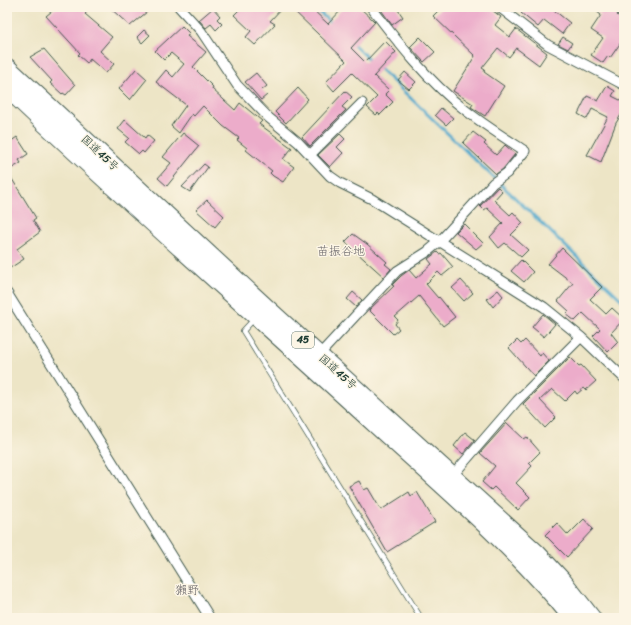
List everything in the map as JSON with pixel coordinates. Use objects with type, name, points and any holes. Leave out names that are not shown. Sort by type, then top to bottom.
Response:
[{"type":"highway","name":"国道45号","points":[[7,67],[537,553],[563,581],[592,618]]},
{"type":"highway","name":"国道45号","points":[[7,88],[57,136],[257,316],[461,503],[530,570],[572,618]]},
{"type":"street","points":[[179,7],[201,31],[237,85],[269,118],[298,142],[340,183],[372,199],[544,307],[581,337],[624,378]]},
{"type":"street","points":[[319,354],[397,271],[427,252],[439,242],[493,183],[507,173],[525,151],[487,126],[451,98],[409,56],[371,7]]},
{"type":"street","points":[[499,7],[548,45],[624,85]]},
{"type":"street","points":[[310,155],[362,103]]},
{"type":"street","points":[[7,293],[210,618]]},
{"type":"street","points":[[453,475],[517,401],[581,337]]},
{"type":"lane","points":[[257,316],[243,331],[421,618]]},
{"type":"building","points":[[57,7],[83,7],[88,11],[85,14],[112,37],[100,51],[114,64],[106,73],[90,59],[87,63],[78,55],[80,53],[46,16]]},
{"type":"building","points":[[109,7],[153,7],[130,26]]},
{"type":"building","points":[[242,7],[283,7],[270,21],[275,24],[255,45],[246,37],[251,31],[234,15]]},
{"type":"building","points":[[290,7],[310,7],[328,24],[344,7],[359,7],[375,22],[351,48],[365,62],[385,41],[396,52],[374,76],[389,90],[385,94],[393,102],[380,115],[378,113],[376,115],[367,107],[377,97],[352,73],[334,91],[326,82],[346,61]]},
{"type":"building","points":[[379,7],[396,7],[403,17],[392,25]]},
{"type":"building","points":[[442,7],[488,7],[501,17],[495,25],[510,37],[516,29],[547,53],[539,65],[516,48],[509,57],[498,48],[482,68],[485,70],[484,72],[504,86],[485,116],[471,107],[473,104],[453,91],[475,56],[433,16]]},
{"type":"building","points":[[526,7],[550,7],[570,23],[562,34],[544,20],[538,27],[521,13]]},
{"type":"building","points":[[591,7],[614,7],[619,12],[617,15],[624,20],[624,38],[610,58],[608,56],[603,63],[591,55],[603,38],[591,30],[601,15]]},
{"type":"building","points":[[213,8],[220,16],[217,19],[222,24],[216,30],[211,24],[206,28],[199,20]]},
{"type":"building","points":[[182,26],[190,34],[187,36],[206,52],[193,67],[213,87],[212,89],[235,110],[240,103],[262,121],[259,124],[292,148],[283,159],[294,167],[283,182],[273,176],[270,173],[272,171],[246,150],[247,148],[237,140],[239,138],[223,126],[203,106],[194,116],[192,114],[179,133],[171,126],[186,105],[156,82],[166,70],[173,77],[184,64],[171,53],[164,60],[155,51]]},
{"type":"building","points":[[144,30],[150,35],[142,43],[137,37]]},
{"type":"building","points":[[420,37],[435,52],[424,62],[410,47]]},
{"type":"building","points":[[563,37],[572,43],[568,49],[558,44]]},
{"type":"building","points":[[44,49],[75,85],[66,95],[63,93],[62,94],[50,83],[52,81],[30,57]]},
{"type":"building","points":[[136,69],[147,79],[130,100],[119,89]]},
{"type":"building","points":[[405,72],[416,82],[409,89],[398,80]]},
{"type":"building","points":[[256,73],[267,86],[262,90],[267,95],[261,100],[245,82]]},
{"type":"building","points":[[607,86],[615,91],[612,96],[624,102],[624,110],[616,123],[601,162],[587,155],[608,117],[592,109],[587,119],[578,114],[587,96],[598,101]]},
{"type":"building","points":[[298,88],[308,99],[286,123],[275,112]]},
{"type":"building","points":[[345,91],[352,97],[342,107],[346,110],[310,146],[302,137]]},
{"type":"building","points":[[441,108],[453,118],[446,125],[435,115]]},
{"type":"building","points":[[125,120],[145,138],[147,135],[154,141],[144,153],[142,151],[139,154],[125,142],[129,138],[118,129]]},
{"type":"building","points":[[473,132],[486,142],[484,144],[496,155],[505,145],[515,154],[503,169],[496,174],[463,143]]},
{"type":"building","points":[[183,133],[199,146],[167,186],[158,178],[171,163],[163,157]]},
{"type":"building","points":[[340,134],[345,139],[337,147],[343,153],[330,167],[318,155]]},
{"type":"building","points":[[17,137],[28,154],[19,160],[21,163],[7,171],[7,144]]},
{"type":"building","points":[[204,164],[208,167],[190,192],[182,187]]},
{"type":"building","points":[[7,171],[36,218],[33,220],[40,232],[17,249],[24,259],[7,270]]},
{"type":"building","points":[[498,187],[502,191],[494,200],[510,215],[513,212],[523,223],[511,235],[528,250],[521,257],[505,243],[499,248],[490,237],[503,223],[487,208],[484,210],[480,206]]},
{"type":"building","points":[[207,200],[224,216],[215,227],[196,210]]},
{"type":"building","points":[[464,224],[483,243],[476,249],[456,232]]},
{"type":"building","points":[[353,234],[387,262],[385,264],[391,269],[384,277],[345,242]]},
{"type":"building","points":[[562,248],[602,287],[590,299],[606,314],[612,308],[624,319],[611,333],[618,342],[608,352],[593,336],[600,329],[583,313],[575,321],[566,314],[569,311],[558,301],[573,283],[548,264]]},
{"type":"building","points":[[437,252],[439,254],[441,253],[453,267],[442,276],[438,272],[426,284],[455,317],[443,326],[419,296],[395,317],[398,320],[395,324],[399,329],[393,334],[369,310],[394,286],[392,285],[401,276],[409,270],[416,278],[432,264],[428,259]]},
{"type":"building","points":[[521,260],[533,272],[524,282],[511,271]]},
{"type":"building","points":[[461,280],[473,293],[464,301],[452,288]]},
{"type":"building","points":[[498,290],[503,296],[493,307],[487,299]]},
{"type":"building","points":[[353,292],[362,300],[356,307],[347,299]]},
{"type":"building","points":[[543,314],[555,324],[544,337],[532,327]]},
{"type":"building","points":[[517,340],[521,344],[525,340],[540,356],[542,353],[549,361],[534,376],[509,348]]},
{"type":"building","points":[[570,357],[579,366],[581,365],[596,381],[586,390],[584,388],[577,394],[575,391],[565,401],[552,389],[540,400],[556,417],[545,428],[523,404]]},
{"type":"building","points":[[507,423],[524,439],[527,437],[540,452],[529,463],[532,466],[516,483],[530,497],[518,510],[494,487],[491,490],[482,482],[495,466],[480,453]]},
{"type":"building","points":[[465,432],[475,440],[463,454],[454,446]]},
{"type":"building","points":[[359,481],[364,490],[368,488],[381,510],[409,492],[411,496],[417,492],[435,522],[387,552],[349,486]]},
{"type":"building","points":[[584,519],[593,529],[567,557],[545,535],[557,523],[568,535]]},
{"type":"waterway","points":[[314,7],[333,25]]},
{"type":"waterway","points":[[351,42],[371,61]]},
{"type":"waterway","points":[[378,67],[624,302]]},
{"type":"district","name":"苗振谷地","points":[[341,251]]},
{"type":"district","name":"獺野","points":[[187,590]]}]
